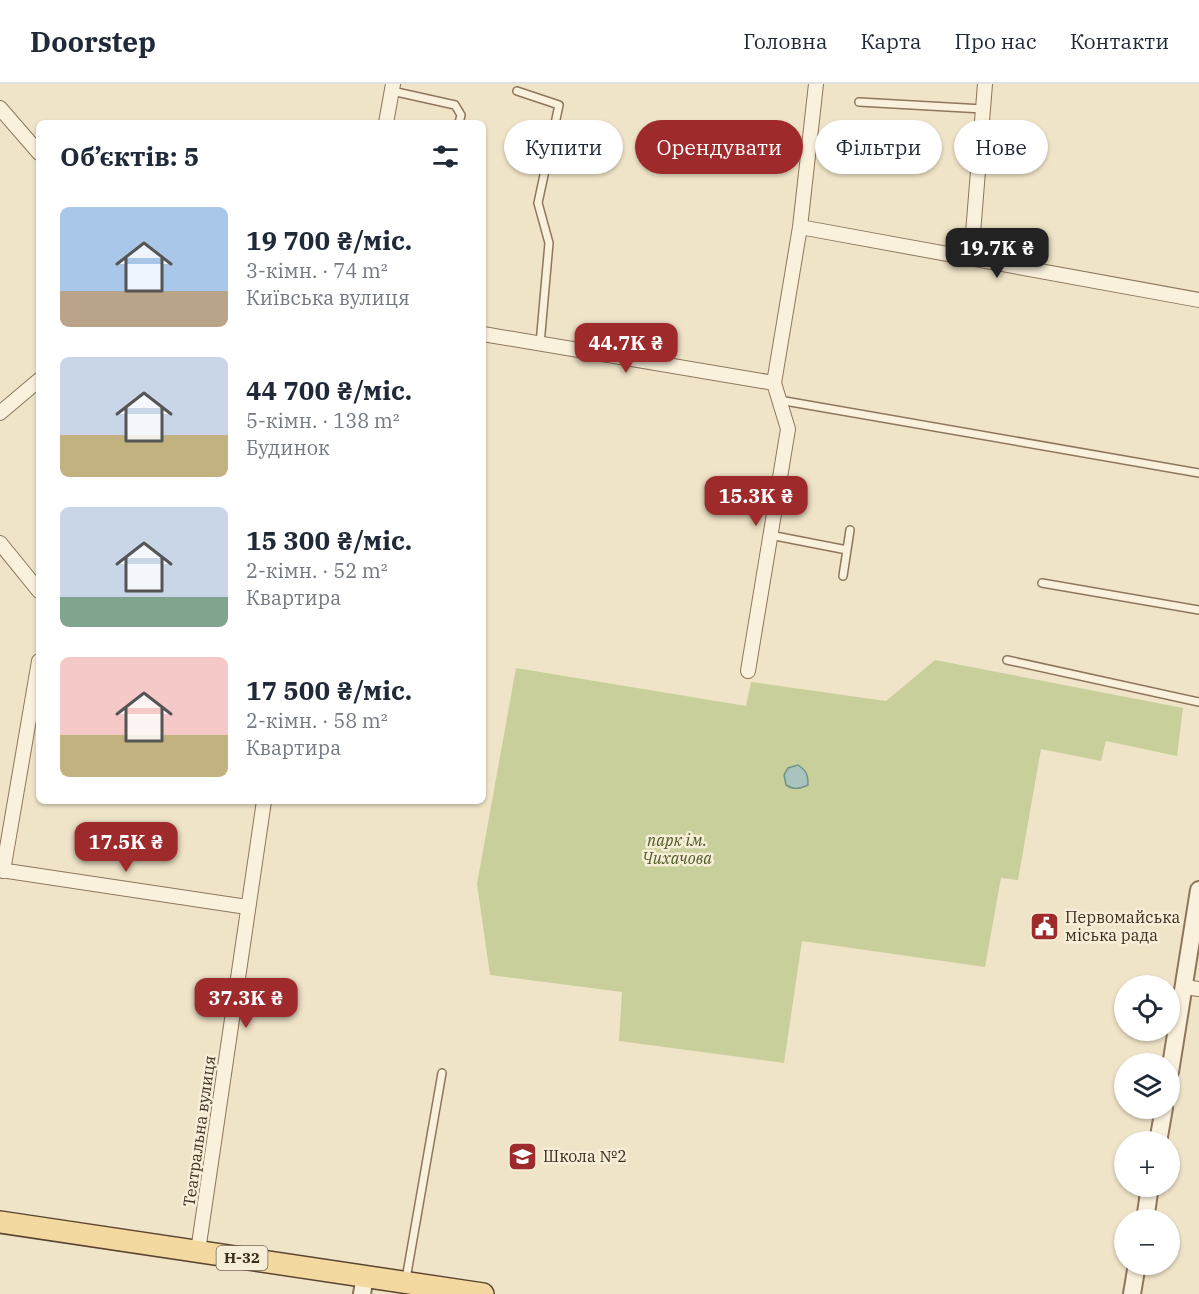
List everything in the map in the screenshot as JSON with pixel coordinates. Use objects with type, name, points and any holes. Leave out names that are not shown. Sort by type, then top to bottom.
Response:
[{"type":"main road","name":"Н-32","points":[[0,1222],[198,1251],[363,1285],[405,1282],[483,1294]]},
{"type":"street","points":[[748,671],[788,429],[774,383],[800,227],[816,84]]},
{"type":"street","points":[[971,258],[985,84]]},
{"type":"street","points":[[387,120],[392,88]]},
{"type":"street","points":[[0,108],[36,150]]},
{"type":"street","points":[[800,227],[1199,300]]},
{"type":"street","points":[[486,335],[774,383]]},
{"type":"street","points":[[0,413],[36,383]]},
{"type":"street","points":[[0,543],[36,587]]},
{"type":"street","points":[[36,678],[1,871],[248,907]]},
{"type":"street","name":"Театральна вулиця","points":[[198,1251],[264,804]]},
{"type":"street","points":[[1175,1053],[1192,988],[1199,890]]},
{"type":"street","points":[[1132,1294],[1135,1275]]},
{"type":"lane","points":[[392,88],[455,105],[461,115],[460,120]]},
{"type":"lane","points":[[517,91],[559,105],[538,203],[549,243],[540,344]]},
{"type":"lane","points":[[859,102],[983,109]]},
{"type":"lane","points":[[779,400],[1199,473]]},
{"type":"lane","points":[[843,576],[850,530]]},
{"type":"lane","points":[[770,535],[847,550]]},
{"type":"lane","points":[[1042,583],[1199,610]]},
{"type":"lane","points":[[1007,660],[1199,702]]},
{"type":"lane","points":[[405,1282],[442,1073]]},
{"type":"green space","name":"парк ім. Чихачова","points":[[935,660],[1183,708],[1177,756],[1106,741],[1101,761],[1041,749],[1018,880],[1001,878],[985,967],[802,941],[784,1063],[619,1041],[622,992],[490,975],[477,884],[516,668],[746,706],[751,682],[886,701]]},
{"type":"water","points":[[798,765],[808,778],[808,785],[794,788],[786,785],[784,775],[788,768]]},
{"type":"place","name":"Первомайська міська рада","points":[[1044,926]]},
{"type":"place","name":"Школа №2","points":[[522,1156]]}]
